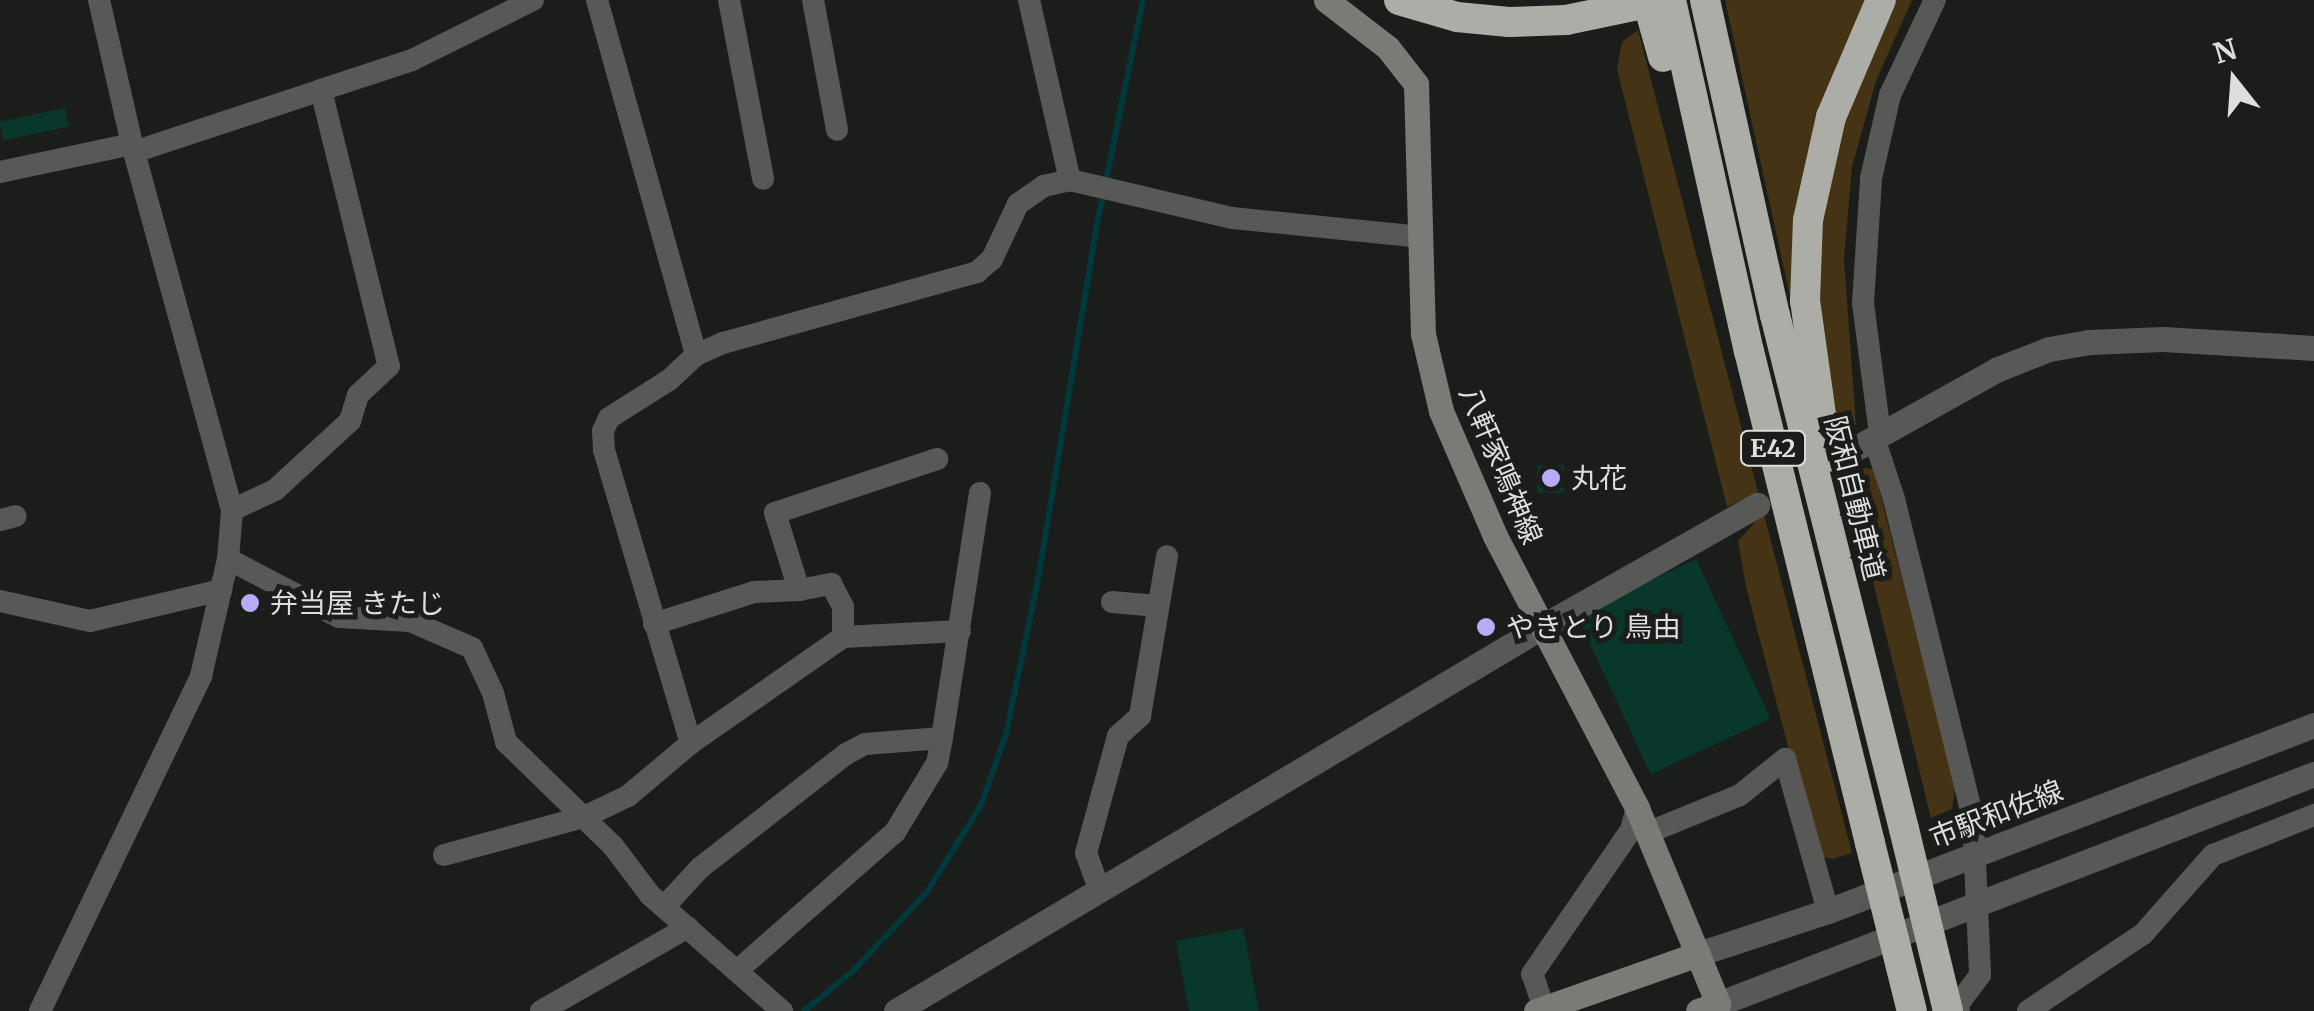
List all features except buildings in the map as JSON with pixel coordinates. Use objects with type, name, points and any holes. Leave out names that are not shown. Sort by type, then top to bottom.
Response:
[{"type":"highway","points":[[1400,0],[1456,17],[1509,22],[1566,20],[1663,0]]},
{"type":"highway","points":[[1648,0],[1673,54]]},
{"type":"highway","points":[[1671,0],[1673,54]]},
{"type":"highway","name":"阪和自動車道","points":[[1705,0],[1826,518],[1948,1011]]},
{"type":"highway","points":[[1826,518],[1827,440],[1813,374],[1805,301],[1808,220],[1831,117],[1880,0]]},
{"type":"highway","name":"E42","points":[[1673,54],[1912,1011]]},
{"type":"main road","name":"八軒家鳴神線","points":[[1326,0],[1369,30],[1412,75],[1419,100],[1423,334],[1440,412],[1495,536],[1545,625],[1637,808],[1698,954],[1712,1009]]},
{"type":"main road","points":[[1540,1009],[1698,954]]},
{"type":"street","points":[[40,1011],[201,676],[228,559],[232,510],[133,148],[99,0]]},
{"type":"street","points":[[0,172],[133,148],[320,90],[412,60],[533,0]]},
{"type":"street","points":[[598,0],[696,355]]},
{"type":"street","points":[[729,0],[763,179]]},
{"type":"street","points":[[813,0],[837,130]]},
{"type":"street","points":[[1028,0],[1070,180]]},
{"type":"street","points":[[1935,0],[1890,95],[1871,178],[1863,303],[1877,436],[1978,853],[1980,975],[1958,1004],[1959,1011]]},
{"type":"street","points":[[232,510],[276,490],[350,421],[358,395],[389,366],[320,90]]},
{"type":"street","points":[[690,743],[603,431],[609,418],[668,380],[696,355],[723,343],[977,272],[992,259],[1018,204],[1044,186],[1070,180],[1232,218],[1422,237]]},
{"type":"street","points":[[1850,452],[1998,369],[2066,345],[2162,338],[2314,348]]},
{"type":"street","points":[[800,590],[775,514],[937,459]]},
{"type":"street","points":[[738,970],[895,832],[937,763],[980,494]]},
{"type":"street","points":[[896,1011],[1545,625],[1757,505]]},
{"type":"street","points":[[1100,891],[1086,854],[1118,736],[1140,716],[1167,556]]},
{"type":"street","points":[[228,559],[339,617],[410,621],[472,648],[492,693],[506,742],[584,817],[664,906],[782,1011]]},
{"type":"street","points":[[654,624],[754,592],[831,584],[843,607],[843,638]]},
{"type":"street","points":[[0,602],[90,620],[221,590]]},
{"type":"street","points":[[1112,602],[1158,606]]},
{"type":"street","points":[[444,855],[584,817],[628,796],[690,743],[843,638],[960,631]]},
{"type":"street","name":"市駅和佐線","points":[[1698,954],[1828,911],[2314,725]]},
{"type":"street","points":[[664,906],[700,868],[846,754],[865,744],[942,738]]},
{"type":"street","points":[[1647,833],[1740,796],[1786,759],[1828,911]]},
{"type":"street","points":[[1712,1009],[2314,774]]},
{"type":"street","points":[[1540,1009],[1532,974],[1631,830],[1637,808]]},
{"type":"street","points":[[2028,1011],[2143,934],[2213,854],[2314,815]]},
{"type":"street","points":[[541,1011],[688,927]]},
{"type":"shaded area","points":[[1725,0],[1868,0],[1839,59],[1816,127],[1793,310]]},
{"type":"shaded area","points":[[1891,0],[1912,0],[1876,81],[1852,167],[1844,259],[1856,424],[1845,432],[1852,467],[1874,469],[1955,788],[1952,809],[1931,818],[1837,436],[1818,299],[1819,229],[1827,169]]},
{"type":"shaded area","points":[[1638,30],[1852,853],[1833,859],[1822,857],[1813,841],[1746,587],[1738,541],[1759,518],[1753,495],[1727,507],[1617,69],[1622,42]]},
{"type":"waterway","points":[[804,1011],[854,970],[927,892],[981,805],[1006,734],[1039,574],[1097,224],[1143,0]]},
{"type":"place","name":"丸花","points":[[1551,478]]},
{"type":"place","name":"弁当屋 きたじ","points":[[250,603]]},
{"type":"place","name":"やきとり 鳥由","points":[[1486,627]]}]
